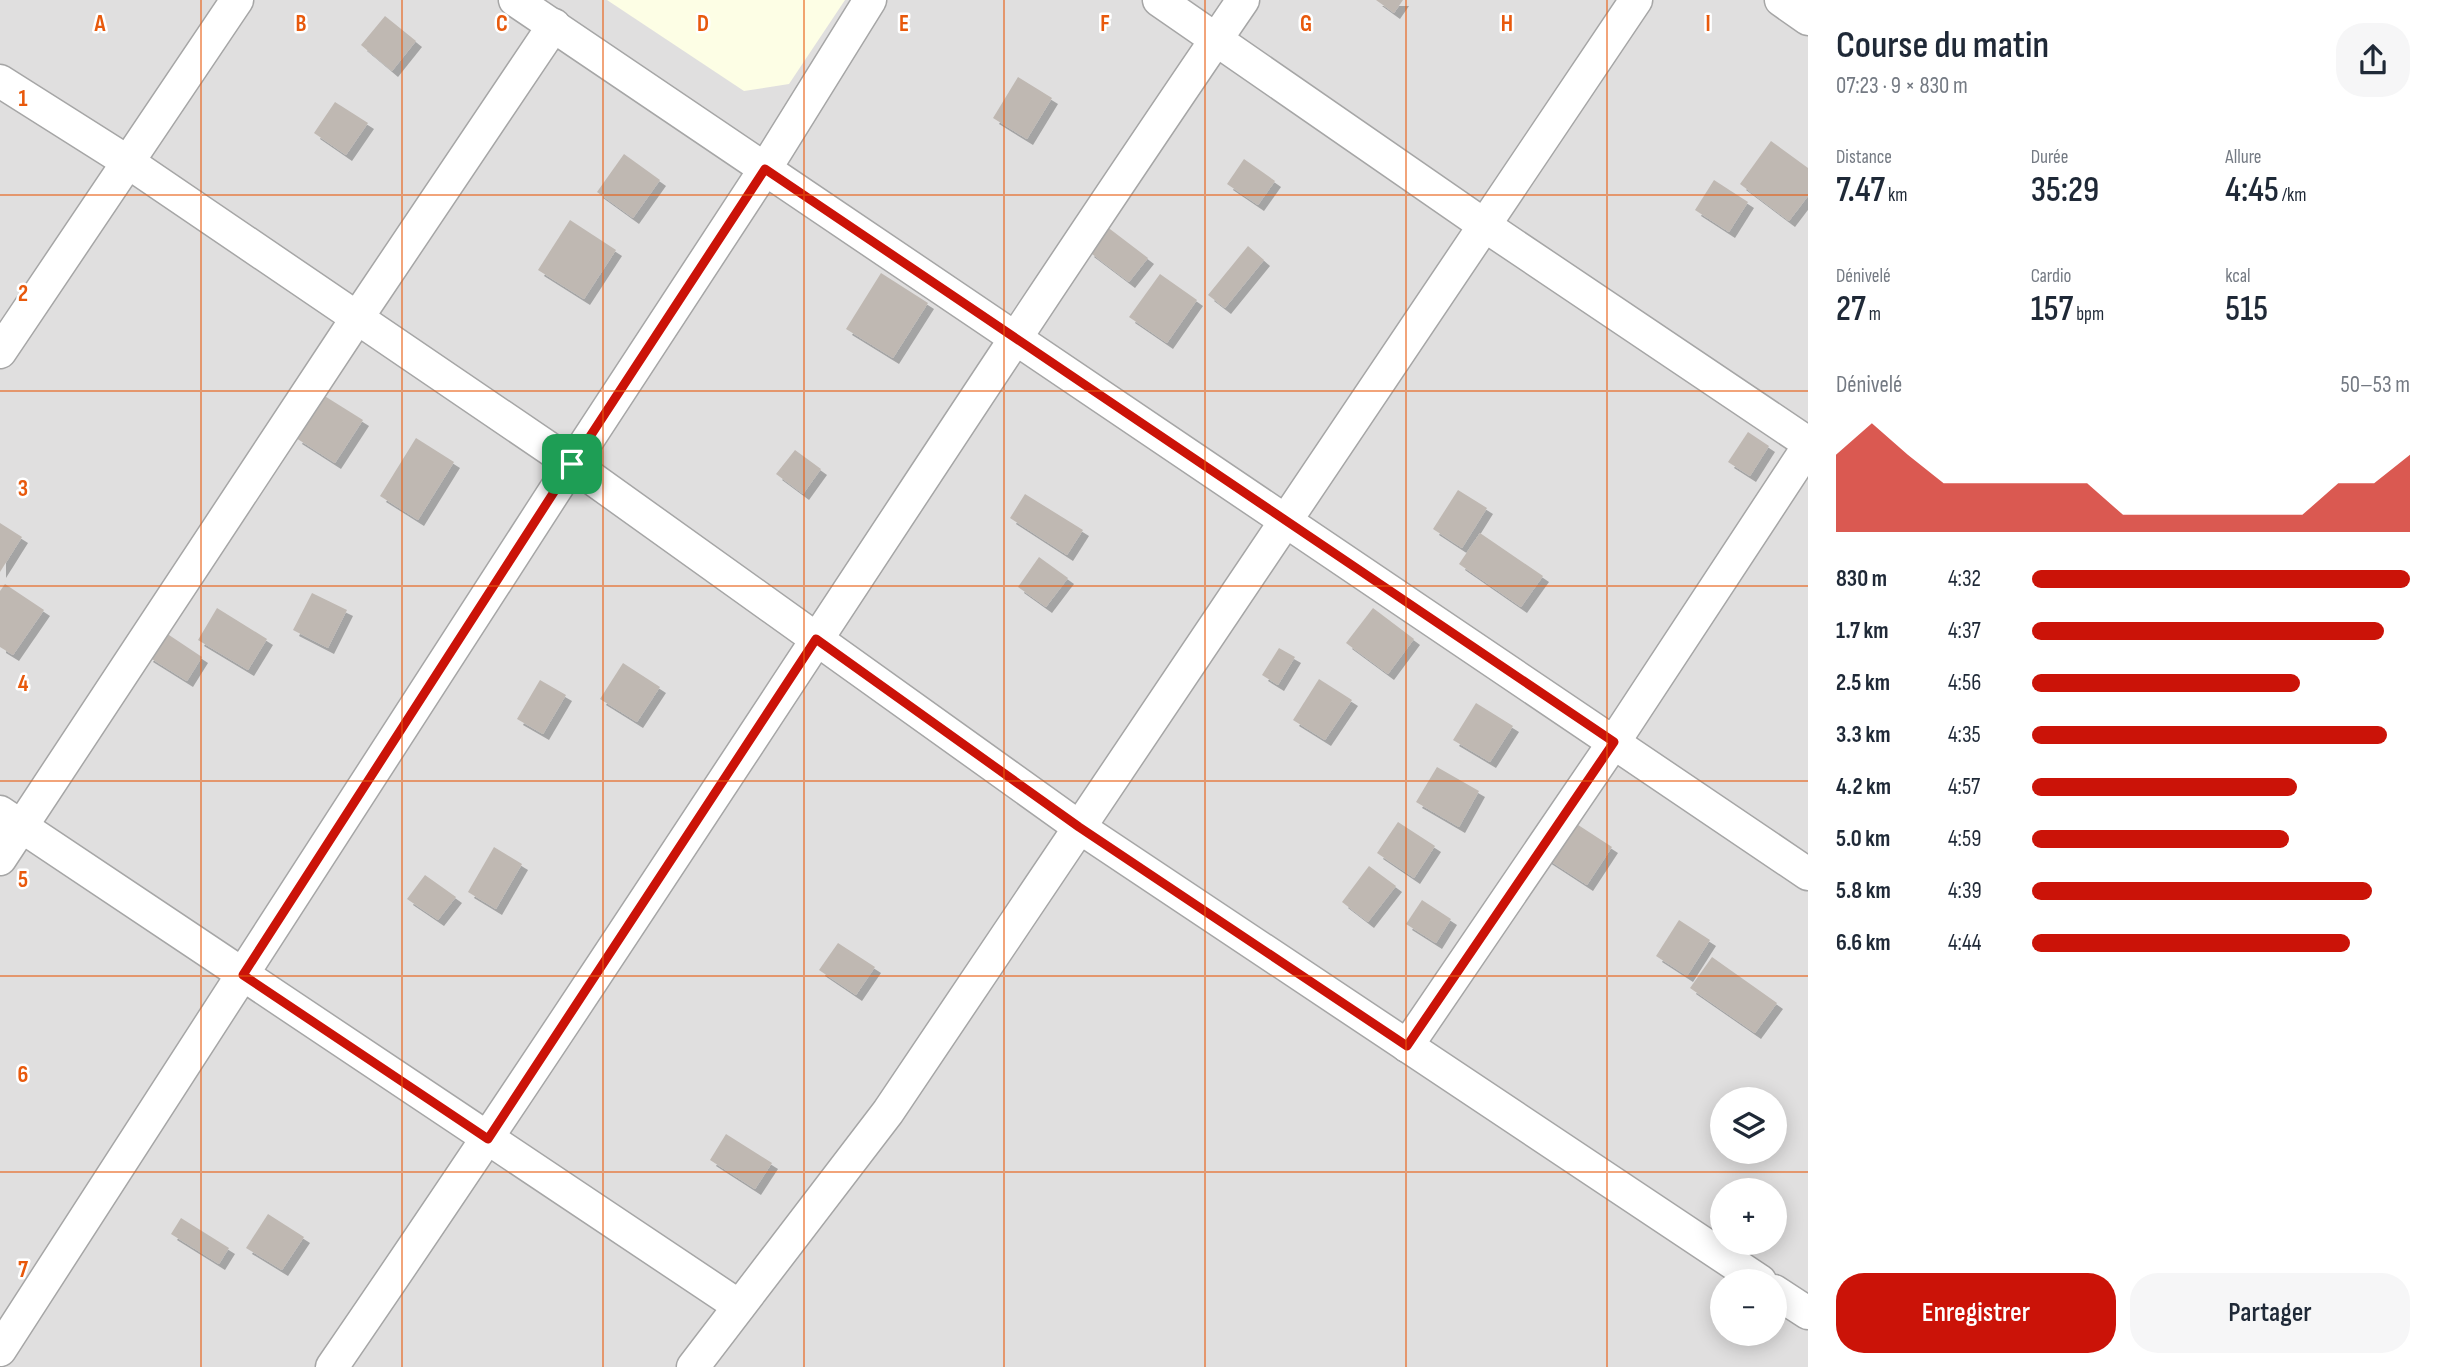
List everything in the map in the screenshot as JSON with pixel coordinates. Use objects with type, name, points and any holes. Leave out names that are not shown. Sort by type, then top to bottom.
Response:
[{"type":"street","points":[[0,352],[237,0]]},
{"type":"street","points":[[515,0],[1808,874]]},
{"type":"street","points":[[0,1350],[765,169],[870,0]]},
{"type":"street","points":[[1158,0],[1808,445],[1614,742],[1407,1046]]},
{"type":"street","points":[[332,1367],[488,1139],[1015,337],[1243,0]]},
{"type":"street","points":[[692,1367],[888,1112],[1636,0]]},
{"type":"street","points":[[1781,0],[1808,19]]},
{"type":"street","points":[[0,859],[11,820],[357,318],[554,25]]},
{"type":"street","points":[[0,81],[128,162],[572,464],[1079,827],[1742,1269]]},
{"type":"street","points":[[11,820],[739,1306]]},
{"type":"street","points":[[1787,1299],[1808,1313]]},
{"type":"shaded area","points":[[0,0],[1808,0],[1808,1367],[0,1367]]},
{"type":"shaded area","points":[[607,0],[845,0],[789,84],[744,91]]},
{"type":"building","points":[[1376,0],[1403,0],[1394,13]]},
{"type":"building","points":[[385,16],[416,41],[392,71],[361,45]]},
{"type":"building","points":[[1018,77],[1052,98],[1027,139],[993,118]]},
{"type":"building","points":[[335,102],[368,123],[346,155],[314,133]]},
{"type":"building","points":[[1771,141],[1808,168],[1808,196],[1789,221],[1740,184]]},
{"type":"building","points":[[624,154],[660,180],[633,218],[597,192]]},
{"type":"building","points":[[1244,159],[1275,181],[1258,205],[1227,184]]},
{"type":"building","points":[[1714,180],[1748,202],[1729,232],[1695,210]]},
{"type":"building","points":[[570,220],[616,250],[584,299],[538,270]]},
{"type":"building","points":[[1106,226],[1148,258],[1129,282],[1088,251]]},
{"type":"building","points":[[1248,246],[1264,260],[1225,308],[1208,295]]},
{"type":"building","points":[[881,273],[928,303],[893,358],[846,329]]},
{"type":"building","points":[[1160,274],[1197,300],[1167,343],[1129,317]]},
{"type":"building","points":[[323,395],[363,420],[335,463],[296,438]]},
{"type":"building","points":[[1748,432],[1769,446],[1750,476],[1728,462]]},
{"type":"building","points":[[416,438],[454,462],[418,520],[380,496]]},
{"type":"building","points":[[795,450],[821,469],[803,494],[776,474]]},
{"type":"building","points":[[1458,490],[1487,508],[1462,548],[1433,529]]},
{"type":"building","points":[[1025,494],[1083,530],[1067,555],[1010,518]]},
{"type":"building","points":[[0,523],[22,537],[0,572]]},
{"type":"building","points":[[1480,533],[1543,576],[1521,607],[1459,564]]},
{"type":"building","points":[[1039,557],[1068,578],[1046,607],[1018,587]]},
{"type":"building","points":[[5,584],[44,610],[13,655],[0,647],[0,591]]},
{"type":"building","points":[[312,593],[347,610],[328,648],[293,630]]},
{"type":"building","points":[[217,608],[267,639],[248,670],[198,640]]},
{"type":"building","points":[[1373,608],[1414,639],[1388,674],[1346,643]]},
{"type":"building","points":[[163,631],[202,657],[187,681],[147,656]]},
{"type":"building","points":[[1279,648],[1295,657],[1278,685],[1262,675]]},
{"type":"building","points":[[623,663],[660,687],[637,722],[600,699]]},
{"type":"building","points":[[1319,679],[1352,700],[1325,740],[1293,720]]},
{"type":"building","points":[[540,680],[566,695],[543,734],[517,719]]},
{"type":"building","points":[[1476,703],[1513,726],[1490,762],[1453,740]]},
{"type":"building","points":[[1437,767],[1479,791],[1459,827],[1416,802]]},
{"type":"building","points":[[1569,819],[1612,847],[1587,885],[1544,857]]},
{"type":"building","points":[[1398,822],[1435,846],[1414,878],[1377,853]]},
{"type":"building","points":[[494,847],[522,864],[496,909],[468,892]]},
{"type":"building","points":[[1369,866],[1396,886],[1368,922],[1342,902]]},
{"type":"building","points":[[425,875],[456,897],[438,920],[407,899]]},
{"type":"building","points":[[1422,900],[1451,919],[1436,943],[1406,924]]},
{"type":"building","points":[[1679,920],[1710,940],[1687,976],[1656,956]]},
{"type":"building","points":[[838,943],[875,967],[856,995],[819,970]]},
{"type":"building","points":[[1712,957],[1777,1003],[1755,1033],[1690,988]]},
{"type":"building","points":[[726,1134],[772,1163],[755,1189],[710,1160]]},
{"type":"building","points":[[268,1214],[304,1237],[282,1270],[246,1248]]},
{"type":"building","points":[[181,1218],[229,1248],[219,1264],[171,1234]]},
{"type":"route","points":[[765,169],[1614,742],[1407,1046],[1079,827],[816,639],[488,1139],[243,975],[572,464],[765,169]]}]
